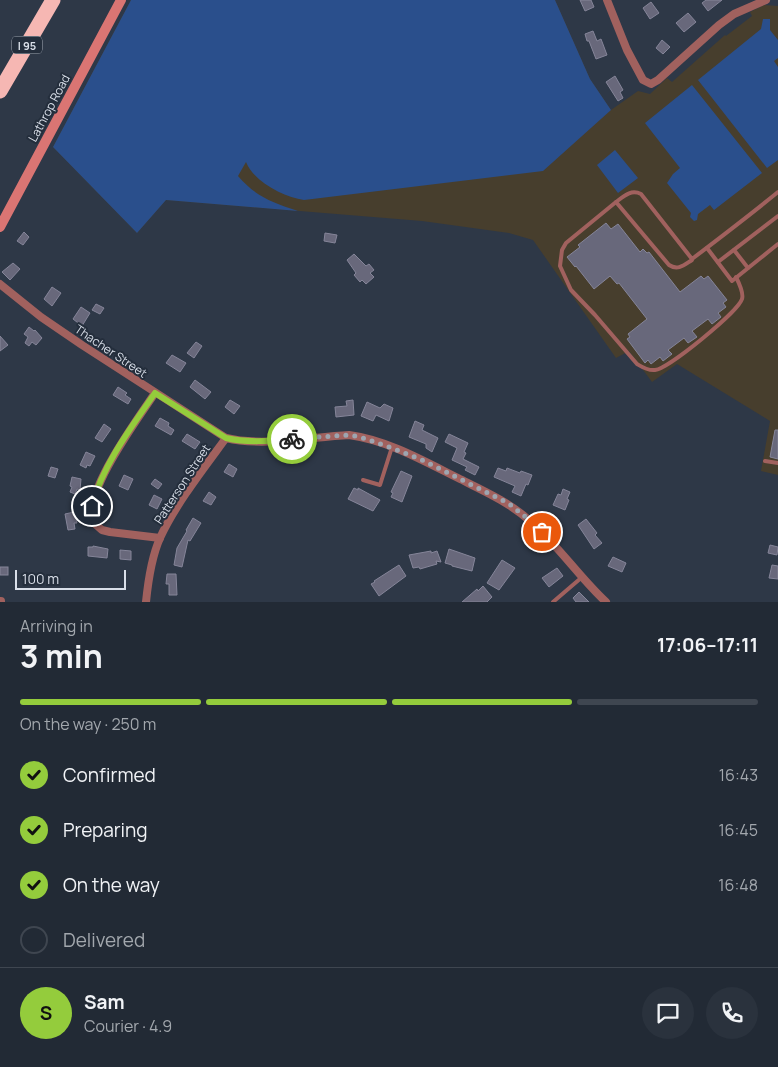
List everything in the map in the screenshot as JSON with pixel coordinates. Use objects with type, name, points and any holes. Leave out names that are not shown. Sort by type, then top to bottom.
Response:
[{"type":"highway","name":"I 95","points":[[0,90],[53,0]]},
{"type":"main road","name":"Lathrop Road","points":[[0,227],[122,0]]},
{"type":"street","points":[[607,0],[627,50],[644,80],[651,84],[734,14],[766,0]]},
{"type":"street","name":"Thacher Street","points":[[0,284],[41,317],[119,370],[226,438],[260,441],[349,435],[360,437],[422,460],[508,503],[532,522],[581,578],[606,602]]},
{"type":"street","points":[[155,393],[109,464],[93,499],[91,519],[102,530],[160,538]]},
{"type":"street","name":"Patterson Street","points":[[146,602],[153,561],[160,538],[182,501],[226,438]]},
{"type":"lane","points":[[692,259],[641,194],[630,192],[566,244],[562,250],[560,266],[571,290],[637,364],[645,369],[656,370],[671,362],[737,308],[743,298],[741,287],[736,277]]},
{"type":"lane","points":[[616,202],[669,265],[681,267],[778,192]]},
{"type":"lane","points":[[718,262],[778,216]]},
{"type":"lane","points":[[707,248],[732,280],[778,244]]},
{"type":"lane","points":[[734,250],[748,268]]},
{"type":"lane","points":[[364,480],[380,485],[392,448]]},
{"type":"lane","points":[[765,461],[778,463]]},
{"type":"lane","points":[[553,602],[581,578]]},
{"type":"shaded area","points":[[131,0],[555,0],[590,79],[611,110],[638,91],[650,94],[667,78],[672,82],[725,35],[752,16],[750,12],[764,5],[778,6],[778,475],[761,471],[770,421],[677,364],[652,382],[629,351],[616,358],[533,240],[509,233],[422,221],[166,200],[137,233],[53,147]]},
{"type":"shaded area","points":[[131,0],[555,0],[590,79],[611,110],[543,171],[304,200],[288,196],[270,187],[256,176],[246,162],[238,176],[251,189],[265,198],[298,211],[166,200],[137,233],[53,147]]},
{"type":"shaded area","points":[[763,19],[770,19],[770,30],[778,40],[778,58],[774,61],[778,67],[778,160],[767,168],[698,80],[761,29]]},
{"type":"shaded area","points":[[692,85],[762,173],[714,210],[710,205],[698,214],[697,220],[694,221],[690,217],[691,213],[667,183],[680,168],[645,123]]},
{"type":"shaded area","points":[[615,150],[638,178],[618,193],[597,165]]},
{"type":"building","points":[[580,0],[591,0],[594,7],[585,11]]},
{"type":"building","points":[[706,0],[722,0],[708,11],[702,3]]},
{"type":"building","points":[[651,2],[659,13],[650,19],[643,8]]},
{"type":"building","points":[[688,13],[696,22],[684,32],[676,23]]},
{"type":"building","points":[[593,31],[597,41],[601,39],[607,55],[596,59],[585,34]]},
{"type":"building","points":[[662,40],[670,47],[663,54],[656,48]]},
{"type":"building","points":[[615,76],[623,90],[620,92],[623,98],[618,101],[606,82]]},
{"type":"building","points":[[606,223],[611,229],[618,224],[640,252],[643,249],[647,253],[649,252],[680,292],[701,276],[704,279],[708,276],[727,300],[723,303],[726,307],[718,313],[721,317],[712,324],[708,319],[692,331],[697,337],[688,343],[684,338],[668,350],[672,354],[663,361],[660,357],[651,364],[648,360],[645,363],[627,339],[630,337],[628,334],[647,319],[619,283],[617,284],[610,276],[594,289],[567,257],[580,247],[578,245]]},
{"type":"building","points":[[24,232],[29,237],[23,245],[17,241]]},
{"type":"building","points":[[325,233],[337,235],[335,243],[324,241]]},
{"type":"building","points":[[354,254],[366,266],[369,264],[374,270],[370,273],[374,277],[366,284],[362,280],[360,282],[354,275],[356,273],[347,260]]},
{"type":"building","points":[[13,263],[20,269],[10,280],[2,272]]},
{"type":"building","points":[[52,287],[61,293],[52,306],[44,299]]},
{"type":"building","points":[[96,304],[104,308],[100,314],[92,310]]},
{"type":"building","points":[[81,307],[90,313],[82,326],[73,319]]},
{"type":"building","points":[[29,327],[35,330],[42,338],[36,345],[32,342],[29,346],[25,343],[28,337],[24,334]]},
{"type":"building","points":[[0,336],[8,345],[0,351]]},
{"type":"building","points":[[196,342],[202,346],[194,358],[187,353]]},
{"type":"building","points":[[172,355],[186,363],[180,372],[166,363]]},
{"type":"building","points":[[195,380],[211,392],[205,399],[190,387]]},
{"type":"building","points":[[118,387],[127,393],[125,395],[131,399],[128,404],[113,395]]},
{"type":"building","points":[[230,400],[240,406],[234,414],[225,407]]},
{"type":"building","points":[[353,400],[354,415],[336,417],[335,407],[347,406],[346,401]]},
{"type":"building","points":[[367,402],[380,408],[384,404],[393,408],[389,421],[376,415],[373,421],[361,416]]},
{"type":"building","points":[[160,418],[169,423],[168,426],[174,430],[171,435],[155,426]]},
{"type":"building","points":[[415,421],[424,425],[422,430],[438,438],[432,452],[426,448],[426,444],[409,437]]},
{"type":"building","points":[[104,424],[111,429],[102,442],[95,438]]},
{"type":"building","points":[[775,430],[778,430],[778,459],[770,457]]},
{"type":"building","points":[[187,434],[200,442],[195,449],[182,441]]},
{"type":"building","points":[[449,434],[468,443],[463,459],[479,467],[475,475],[465,470],[467,467],[452,460],[457,448],[445,442]]},
{"type":"building","points":[[86,452],[95,456],[90,466],[87,465],[86,468],[80,465]]},
{"type":"building","points":[[229,464],[237,469],[233,477],[224,472]]},
{"type":"building","points":[[51,467],[58,469],[55,478],[48,476]]},
{"type":"building","points":[[498,468],[506,471],[507,468],[532,475],[521,496],[512,492],[515,486],[494,477]]},
{"type":"building","points":[[401,471],[412,476],[402,502],[391,497],[393,493],[391,492]]},
{"type":"building","points":[[124,475],[133,479],[128,490],[119,486]]},
{"type":"building","points":[[72,477],[81,479],[80,490],[77,489],[75,494],[70,492]]},
{"type":"building","points":[[155,479],[162,484],[158,489],[151,484]]},
{"type":"building","points":[[354,488],[358,490],[358,488],[380,500],[373,511],[348,499]]},
{"type":"building","points":[[563,489],[570,492],[565,510],[553,505],[558,494],[561,495]]},
{"type":"building","points":[[209,492],[216,497],[211,505],[203,501]]},
{"type":"building","points":[[154,495],[162,499],[157,509],[149,505]]},
{"type":"building","points":[[74,512],[77,523],[74,523],[75,529],[68,530],[65,514]]},
{"type":"building","points":[[193,518],[201,523],[190,541],[188,540],[182,567],[174,565],[177,548]]},
{"type":"building","points":[[586,519],[602,543],[594,549],[578,525]]},
{"type":"building","points":[[770,545],[778,547],[777,555],[768,553]]},
{"type":"building","points":[[88,547],[108,549],[107,558],[88,556]]},
{"type":"building","points":[[449,549],[475,558],[472,571],[445,563]]},
{"type":"building","points":[[120,550],[131,551],[131,560],[120,559]]},
{"type":"building","points":[[431,551],[431,553],[437,551],[441,562],[436,561],[437,564],[420,569],[419,567],[413,568],[409,555]]},
{"type":"building","points":[[613,557],[626,563],[622,572],[608,566]]},
{"type":"building","points":[[502,560],[515,568],[499,590],[487,583]]},
{"type":"building","points":[[399,565],[406,576],[379,596],[371,584]]},
{"type":"building","points":[[772,565],[778,566],[778,579],[769,578]]},
{"type":"building","points":[[0,567],[8,567],[8,575],[0,575]]},
{"type":"building","points":[[557,568],[563,576],[549,587],[542,578]]},
{"type":"building","points":[[167,574],[176,574],[177,595],[169,595],[169,584],[166,584]]},
{"type":"building","points":[[483,586],[492,597],[487,602],[462,602],[477,589],[478,591]]},
{"type":"building","points":[[579,592],[589,602],[576,602],[573,598]]},
{"type":"way so far","points":[[292,439],[349,435],[392,448],[422,460],[508,503],[542,532]]},
{"type":"route","points":[[92,506],[99,484],[109,464],[155,393],[226,438],[260,441],[292,439]]}]
